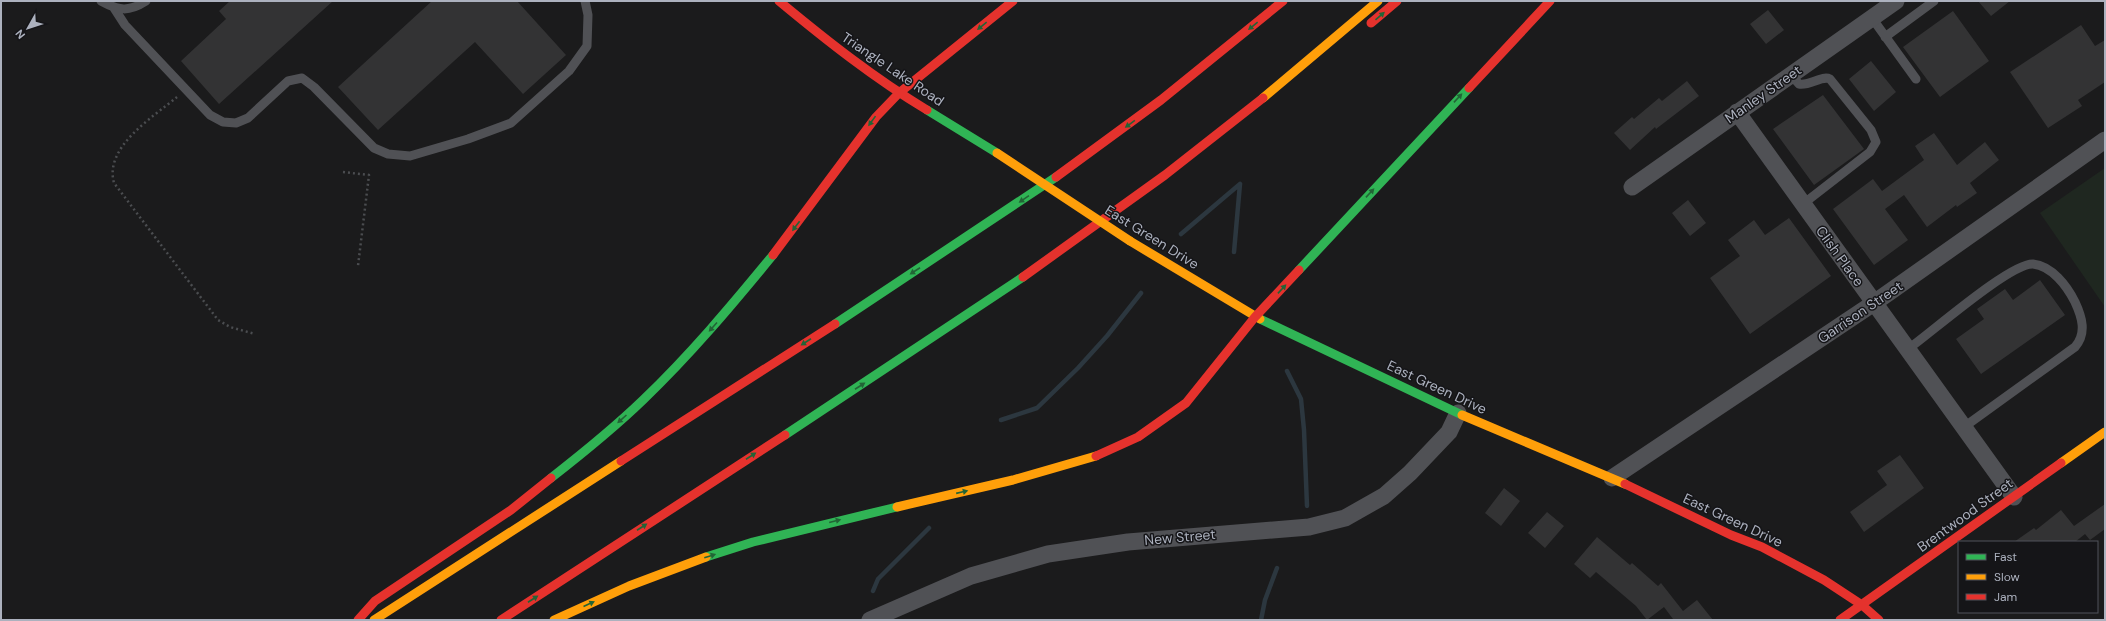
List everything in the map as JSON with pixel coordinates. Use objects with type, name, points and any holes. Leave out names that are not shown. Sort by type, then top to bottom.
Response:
[{"type":"main road","name":"Triangle Lake Road","points":[[778,1],[828,42],[899,93],[997,153]]},
{"type":"main road","points":[[358,620],[375,601],[511,510],[555,476],[599,440],[644,399],[724,314],[789,235],[876,116],[899,93],[1013,1]]},
{"type":"main road","points":[[374,620],[945,251],[1069,168],[1161,100],[1283,1]]},
{"type":"main road","points":[[501,620],[931,340],[1054,256],[1182,163],[1323,50],[1378,1]]},
{"type":"main road","points":[[1366,28],[1397,1]]},
{"type":"main road","points":[[554,620],[629,586],[683,565],[753,542],[834,521],[1013,480],[1069,465],[1109,451],[1138,437],[1160,423],[1186,403],[1255,317],[1550,1]]},
{"type":"main road","points":[[1323,50],[1352,36]]},
{"type":"main road","points":[[1161,100],[1195,60]]},
{"type":"main road","name":"East Green Drive","points":[[997,153],[1130,241],[1255,317],[1458,413],[1612,478],[1731,535],[1762,547],[1824,580],[1862,605],[1879,620]]},
{"type":"main road","name":"Brentwood Street","points":[[1840,620],[2105,432]]},
{"type":"street","name":"Manley Street","points":[[1632,187],[1896,1]]},
{"type":"street","name":"Clish Place","points":[[1737,112],[2014,496]]},
{"type":"street","name":"Garrison Street","points":[[1612,478],[1874,303],[2105,140]]},
{"type":"street","name":"New Street","points":[[870,620],[971,576],[1048,554],[1128,542],[1309,527],[1345,518],[1384,496],[1410,473],[1449,432],[1458,413]]},
{"type":"lane","points":[[102,1],[114,8],[126,25],[210,115],[223,122],[236,123],[248,118],[288,81],[302,78],[314,87],[374,148],[388,154],[410,156],[468,139],[511,123],[568,71],[587,46],[588,15],[585,1]]},
{"type":"lane","points":[[114,8],[133,9],[146,1]]},
{"type":"lane","points":[[1885,36],[1934,1]]},
{"type":"lane","points":[[1872,18],[1916,80]]},
{"type":"lane","points":[[1791,75],[1798,84],[1805,85],[1825,77],[1830,78],[1871,130],[1876,142],[1870,152],[1802,204]]},
{"type":"lane","points":[[1908,349],[1981,293],[2020,266],[2033,264],[2046,268],[2062,281],[2082,316],[2081,340],[2075,347],[1964,427]]},
{"type":"path","points":[[186,89],[119,149],[113,161],[112,176],[118,188],[218,320],[230,327],[255,334]]},
{"type":"path","points":[[343,172],[369,175],[358,266]]},
{"type":"shaded area","points":[[2105,168],[2105,307],[2040,213]]},
{"type":"building","points":[[230,1],[333,1],[219,104],[181,61],[226,19],[219,11]]},
{"type":"building","points":[[432,1],[517,1],[566,55],[523,94],[475,42],[378,130],[338,87]]},
{"type":"building","points":[[1978,1],[2010,1],[1991,16]]},
{"type":"building","points":[[1768,10],[1784,30],[1766,44],[1750,24]]},
{"type":"building","points":[[1953,11],[1989,61],[1940,97],[1903,47]]},
{"type":"building","points":[[2081,25],[2095,46],[2105,40],[2105,82],[2078,100],[2082,106],[2048,128],[2010,72]]},
{"type":"building","points":[[1871,61],[1896,92],[1874,111],[1849,79]]},
{"type":"building","points":[[1687,81],[1699,96],[1656,129],[1655,127],[1630,150],[1614,133],[1632,117],[1634,119],[1659,98],[1662,101]]},
{"type":"building","points":[[1823,95],[1864,149],[1814,185],[1773,129]]},
{"type":"building","points":[[1934,133],[1957,165],[1985,142],[1999,160],[1970,183],[1977,193],[1957,207],[1956,205],[1927,227],[1904,195],[1885,209],[1908,240],[1874,265],[1833,209],[1873,179],[1882,191],[1924,160],[1915,146]]},
{"type":"building","points":[[1688,200],[1706,223],[1690,236],[1672,213]]},
{"type":"building","points":[[1789,218],[1831,276],[1750,334],[1710,278],[1740,256],[1728,240],[1754,220],[1765,235]]},
{"type":"building","points":[[2040,280],[2065,315],[1981,374],[1956,339],[1984,319],[1977,309],[2005,289],[2013,300]]},
{"type":"building","points":[[1900,455],[1924,488],[1864,532],[1850,512],[1887,485],[1877,471]]},
{"type":"building","points":[[1504,488],[1520,501],[1501,526],[1485,513]]},
{"type":"building","points":[[2105,504],[2105,529],[2090,540],[2085,534],[2076,541],[2015,541],[2034,528],[2036,530],[2061,510],[2074,526]]},
{"type":"building","points":[[1547,512],[1564,526],[1545,548],[1528,533]]},
{"type":"building","points":[[1597,537],[1630,565],[1632,563],[1658,586],[1661,583],[1683,611],[1697,600],[1713,620],[1672,620],[1673,619],[1664,607],[1647,620],[1636,606],[1596,572],[1590,578],[1574,564]]},
{"type":"waterway","points":[[1181,234],[1240,184]]},
{"type":"waterway","points":[[1234,252],[1240,184]]},
{"type":"waterway","points":[[1001,420],[1037,408],[1078,368],[1107,336],[1141,293]]},
{"type":"waterway","points":[[1287,371],[1301,399],[1304,430],[1307,506]]},
{"type":"waterway","points":[[873,591],[878,579],[929,528]]},
{"type":"waterway","points":[[1261,620],[1265,600],[1277,568]]},
{"type":"traffic: fast","points":[[1299,270],[1469,88]]},
{"type":"traffic: fast","points":[[927,110],[997,153]]},
{"type":"traffic: fast","points":[[835,324],[1056,177]]},
{"type":"traffic: fast","points":[[551,478],[610,430],[660,383],[710,329],[773,255]]},
{"type":"traffic: fast","points":[[785,435],[1023,277]]},
{"type":"traffic: fast","points":[[1260,319],[1462,415]]},
{"type":"traffic: fast","points":[[706,557],[753,542],[897,507]]},
{"type":"traffic: slow","points":[[1263,98],[1378,1]]},
{"type":"traffic: slow","points":[[997,153],[1130,241]]},
{"type":"traffic: slow","points":[[1130,241],[1260,319]]},
{"type":"traffic: slow","points":[[1462,415],[1625,484]]},
{"type":"traffic: slow","points":[[2061,463],[2105,432]]},
{"type":"traffic: slow","points":[[897,507],[1013,480],[1096,456]]},
{"type":"traffic: slow","points":[[374,620],[621,461]]},
{"type":"traffic: slow","points":[[554,620],[629,586],[706,557]]},
{"type":"traffic: jam","points":[[779,1],[851,58],[888,85],[927,110]]},
{"type":"traffic: jam","points":[[773,255],[876,117],[899,93],[1013,1]]},
{"type":"traffic: jam","points":[[1056,177],[1161,100],[1283,1]]},
{"type":"traffic: jam","points":[[1371,23],[1397,1]]},
{"type":"traffic: jam","points":[[1469,88],[1550,1]]},
{"type":"traffic: jam","points":[[1023,277],[1165,175],[1263,98]]},
{"type":"traffic: jam","points":[[1096,456],[1138,437],[1186,403],[1255,317],[1299,270]]},
{"type":"traffic: jam","points":[[621,461],[835,324]]},
{"type":"traffic: jam","points":[[501,620],[785,435]]},
{"type":"traffic: jam","points":[[1840,620],[2061,463]]},
{"type":"traffic: jam","points":[[358,620],[375,601],[511,510],[551,478]]},
{"type":"traffic: jam","points":[[1625,484],[1731,535],[1762,547],[1824,580],[1862,605],[1879,620]]}]
